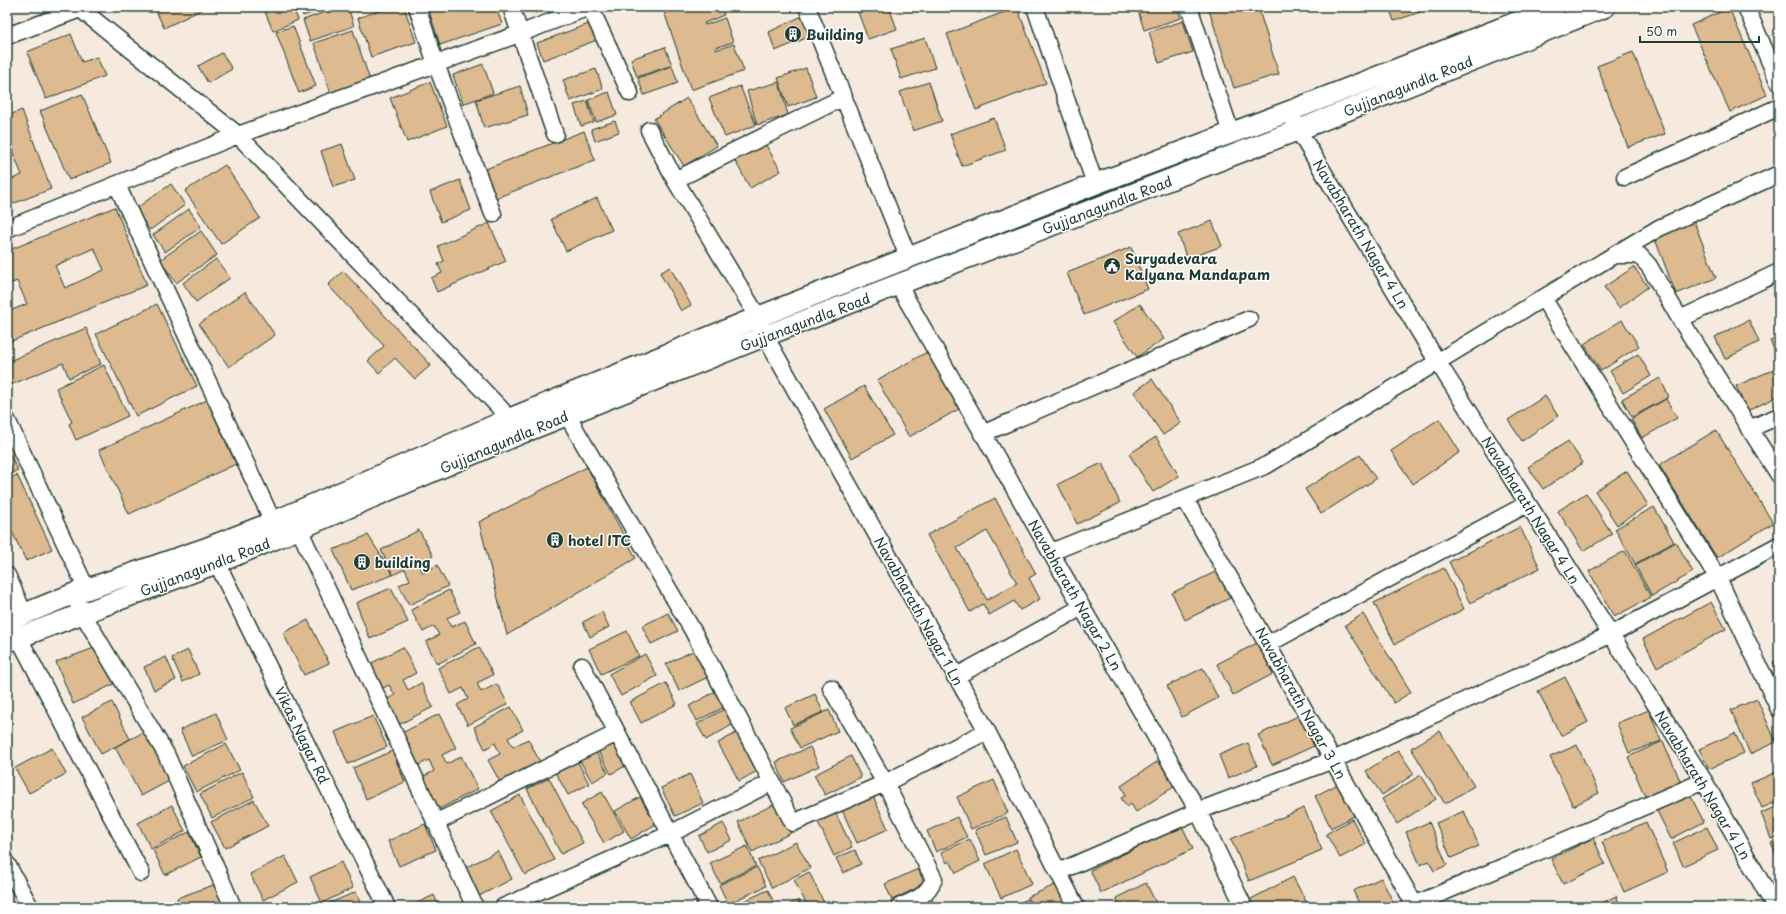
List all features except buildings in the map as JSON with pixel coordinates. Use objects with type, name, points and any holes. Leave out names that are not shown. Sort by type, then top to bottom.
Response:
[{"type":"main road","name":"Gujjanagundla Road","points":[[13,640],[217,563],[299,529],[513,427],[758,317],[909,259],[1095,184],[1290,111],[1554,7]]},
{"type":"main road","name":"Gujjanagundla Road","points":[[16,618],[80,592],[204,549],[513,427],[567,415],[766,336],[1298,130],[1605,7]]},
{"type":"street","points":[[417,7],[436,64],[493,214]]},
{"type":"street","points":[[511,7],[519,34],[555,134]]},
{"type":"street","points":[[7,229],[238,135],[590,7],[630,93]]},
{"type":"street","points":[[807,7],[909,259]]},
{"type":"street","points":[[1035,7],[1095,184]]},
{"type":"street","points":[[1189,7],[1231,133]]},
{"type":"street","points":[[1746,7],[1779,83]]},
{"type":"street","points":[[7,36],[79,8],[238,135],[501,409],[513,427]]},
{"type":"street","points":[[675,180],[844,97]]},
{"type":"street","points":[[1625,177],[1779,107]]},
{"type":"street","name":"Navabharath Nagar 4 Ln","points":[[1290,111],[1298,130],[1437,361],[1704,781],[1775,907]]},
{"type":"street","name":"Navabharath Nagar 1 Ln","points":[[649,130],[675,180],[758,317],[766,336],[955,677],[987,731],[1076,907]]},
{"type":"street","points":[[1051,552],[1267,465],[1659,228],[1779,174]]},
{"type":"street","points":[[117,185],[273,522]]},
{"type":"street","points":[[1614,255],[1640,255],[1649,266],[1680,319],[1779,475]]},
{"type":"street","points":[[1680,319],[1779,272]]},
{"type":"street","name":"Navabharath Nagar 2 Ln","points":[[898,286],[1198,811],[1244,907]]},
{"type":"street","points":[[1543,298],[1718,578],[1779,709]]},
{"type":"street","points":[[982,434],[1249,319]]},
{"type":"street","points":[[567,415],[693,631],[793,823],[884,783],[987,731]]},
{"type":"street","points":[[1749,429],[1779,416]]},
{"type":"street","points":[[7,420],[80,592],[83,614],[166,754],[233,907]]},
{"type":"street","name":"Navabharath Nagar 3 Ln","points":[[1185,499],[1333,760],[1413,906]]},
{"type":"street","points":[[1268,644],[1527,504]]},
{"type":"street","points":[[299,529],[475,907]]},
{"type":"street","points":[[1058,872],[1198,811],[1333,760],[1610,635],[1779,545]]},
{"type":"street","name":"Vikas Nagar Rd","points":[[217,563],[387,907]]},
{"type":"street","points":[[7,575],[16,618]]},
{"type":"street","points":[[955,677],[1082,607]]},
{"type":"street","points":[[13,640],[141,873]]},
{"type":"street","points":[[582,666],[709,907]]},
{"type":"street","points":[[831,688],[884,783],[934,880],[929,890],[920,897],[899,907]]},
{"type":"street","points":[[435,823],[617,732]]},
{"type":"street","points":[[1413,906],[1704,781]]},
{"type":"street","points":[[503,907],[670,834],[772,782]]},
{"type":"street","points":[[7,864],[30,907]]},
{"type":"place","name":"Building","points":[[793,34]]},
{"type":"place","name":"Suryadevara Kalyana Mandapam","points":[[1112,266]]},
{"type":"place","name":"hotel ITC","points":[[555,540]]},
{"type":"place","name":"building","points":[[362,562]]}]
